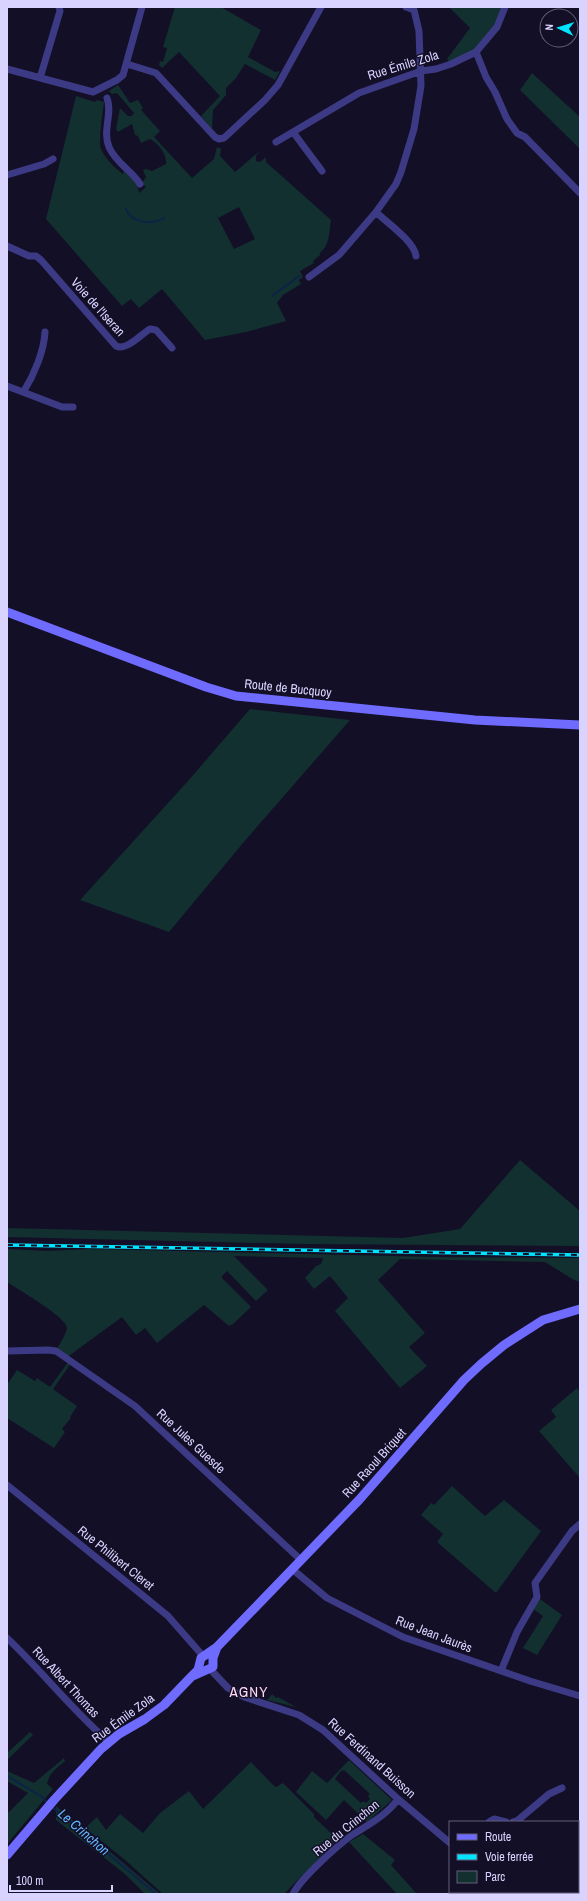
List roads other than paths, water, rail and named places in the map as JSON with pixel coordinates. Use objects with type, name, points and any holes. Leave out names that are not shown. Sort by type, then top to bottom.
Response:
[{"type":"street","points":[[40,78],[60,12],[59,7]]},
{"type":"street","points":[[7,69],[93,92],[98,90],[121,78],[142,7]]},
{"type":"street","points":[[126,64],[156,74],[215,137],[219,139],[224,138],[278,85],[321,7]]},
{"type":"street","points":[[309,277],[338,255],[376,212],[396,184],[407,154],[419,105],[422,71],[417,19],[414,10],[406,7]]},
{"type":"street","name":"Rue Émile Zola","points":[[276,142],[359,93],[422,71],[436,69],[451,64],[476,52],[497,27],[505,7]]},
{"type":"street","points":[[476,52],[486,77],[495,92],[507,119],[517,132],[525,137],[580,192]]},
{"type":"street","points":[[107,98],[109,104],[107,134],[109,146],[113,155],[132,173],[140,184]]},
{"type":"street","points":[[293,132],[322,171]]},
{"type":"street","points":[[7,175],[44,164],[53,159]]},
{"type":"street","points":[[376,212],[410,244],[415,250],[416,256]]},
{"type":"street","name":"Voie de l'Iseran","points":[[7,246],[29,256],[36,256],[41,260],[116,346],[120,348],[126,346],[150,329],[156,330],[172,348]]},
{"type":"street","points":[[24,391],[30,382],[45,332]]},
{"type":"street","points":[[7,386],[24,391],[62,407],[73,407]]},
{"type":"street","name":"Route de Bucquoy","points":[[7,612],[206,688],[236,696],[476,720],[580,725]]},
{"type":"street","name":"Rue Raoul Briquet","points":[[301,1560],[387,1470],[464,1380],[504,1345],[537,1323],[557,1315],[580,1309]]},
{"type":"street","name":"Rue Jules Guesde","points":[[7,1351],[56,1351],[136,1406],[301,1560]]},
{"type":"street","name":"Rue Philibert Cleret","points":[[7,1485],[168,1616],[206,1662]]},
{"type":"street","points":[[501,1671],[517,1632],[537,1597],[535,1583],[538,1576],[572,1531],[580,1524]]},
{"type":"street","name":"Rue Émile Zola","points":[[7,1855],[51,1804],[109,1742],[164,1705],[206,1662],[217,1647],[301,1560]]},
{"type":"street","name":"Rue Jean Jaurès","points":[[292,1569],[331,1600],[403,1637],[501,1671],[580,1696]]},
{"type":"street","name":"Rue Albert Thomas","points":[[7,1638],[38,1667],[78,1714],[109,1742]]},
{"type":"street","name":"Rue Ferdinand Buisson","points":[[206,1662],[228,1688],[244,1697],[299,1715],[313,1722],[343,1746],[398,1799],[449,1842]]},
{"type":"street","points":[[517,1821],[549,1794],[562,1788]]},
{"type":"street","name":"Rue du Crinchon","points":[[293,1894],[311,1872],[343,1842],[375,1822],[398,1799]]},
{"type":"street","points":[[491,1821],[494,1819],[502,1821]]},
{"type":"waterway","points":[[126,209],[129,214],[137,220],[154,222],[164,218]]},
{"type":"waterway","points":[[272,296],[299,276]]},
{"type":"waterway","name":"Le Crinchon","points":[[7,1776],[41,1796],[48,1803]]},
{"type":"waterway","name":"Le Crinchon","points":[[51,1806],[156,1894]]},
{"type":"railway","points":[[7,1245],[580,1255]]},
{"type":"district","name":"AGNY","points":[[249,1691]]}]
